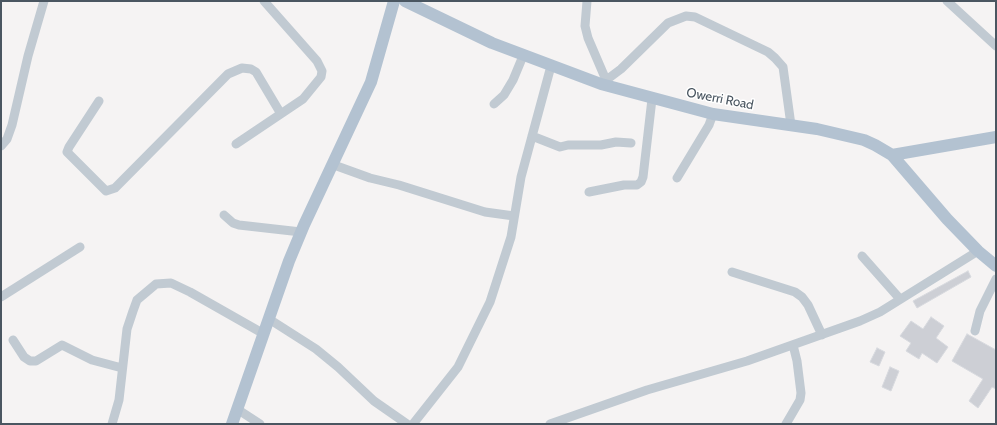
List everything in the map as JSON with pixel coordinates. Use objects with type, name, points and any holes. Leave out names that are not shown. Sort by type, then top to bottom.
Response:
[{"type":"main road","points":[[232,424],[301,232],[334,165],[371,82],[394,1]]},
{"type":"main road","name":"Owerri Road","points":[[405,1],[492,43],[523,56],[652,99],[713,114],[817,129],[864,140],[892,155],[946,219],[978,251],[996,266]]},
{"type":"main road","points":[[892,155],[996,137]]},
{"type":"street","points":[[1,146],[7,139],[12,125],[28,56],[44,1]]},
{"type":"street","points":[[236,144],[303,99],[321,77],[322,71],[317,60],[264,1]]},
{"type":"street","points":[[587,1],[585,26],[603,82],[621,69],[668,23],[680,17],[695,17],[768,52],[775,58],[783,68],[791,125]]},
{"type":"street","points":[[947,1],[996,46]]},
{"type":"street","points":[[494,104],[504,94],[513,80],[523,56]]},
{"type":"street","points":[[413,424],[458,367],[490,302],[508,244],[521,177],[551,66]]},
{"type":"street","points":[[99,101],[68,147],[67,152],[106,191],[115,188],[228,74],[242,68],[251,69],[256,72],[281,114]]},
{"type":"street","points":[[588,192],[624,185],[637,185],[640,182],[643,177],[652,99]]},
{"type":"street","points":[[677,178],[709,125],[713,114]]},
{"type":"street","points":[[532,136],[560,147],[568,144],[586,146],[616,142],[631,143]]},
{"type":"street","points":[[334,165],[370,178],[399,185],[485,212],[514,216]]},
{"type":"street","points":[[224,215],[233,223],[239,225],[301,232]]},
{"type":"street","points":[[1,297],[80,248]]},
{"type":"street","points":[[554,424],[647,390],[747,361],[794,345],[880,312],[978,251]]},
{"type":"street","points":[[862,256],[900,299]]},
{"type":"street","points":[[732,272],[782,287],[799,294],[808,305],[822,335]]},
{"type":"street","points":[[975,331],[980,311],[996,279]]},
{"type":"street","points":[[112,424],[119,400],[127,329],[137,300],[156,284],[172,284],[190,292],[264,334]]},
{"type":"street","points":[[269,319],[316,349],[338,367],[374,401],[407,424]]},
{"type":"street","points":[[12,340],[24,357],[30,361],[36,361],[62,345],[92,360],[122,368]]},
{"type":"street","points":[[786,424],[800,400],[801,393],[794,345]]},
{"type":"street","points":[[237,409],[260,424]]},
{"type":"building","points":[[968,271],[971,277],[917,308],[913,301]]},
{"type":"building","points":[[931,317],[944,326],[936,338],[948,347],[937,363],[922,353],[919,359],[906,351],[911,343],[900,336],[911,321],[923,329]]},
{"type":"building","points":[[967,334],[996,350],[996,389],[992,387],[978,408],[969,401],[983,379],[952,361]]},
{"type":"building","points":[[877,348],[885,352],[879,366],[870,362]]},
{"type":"building","points":[[890,367],[899,371],[891,391],[882,387]]}]
